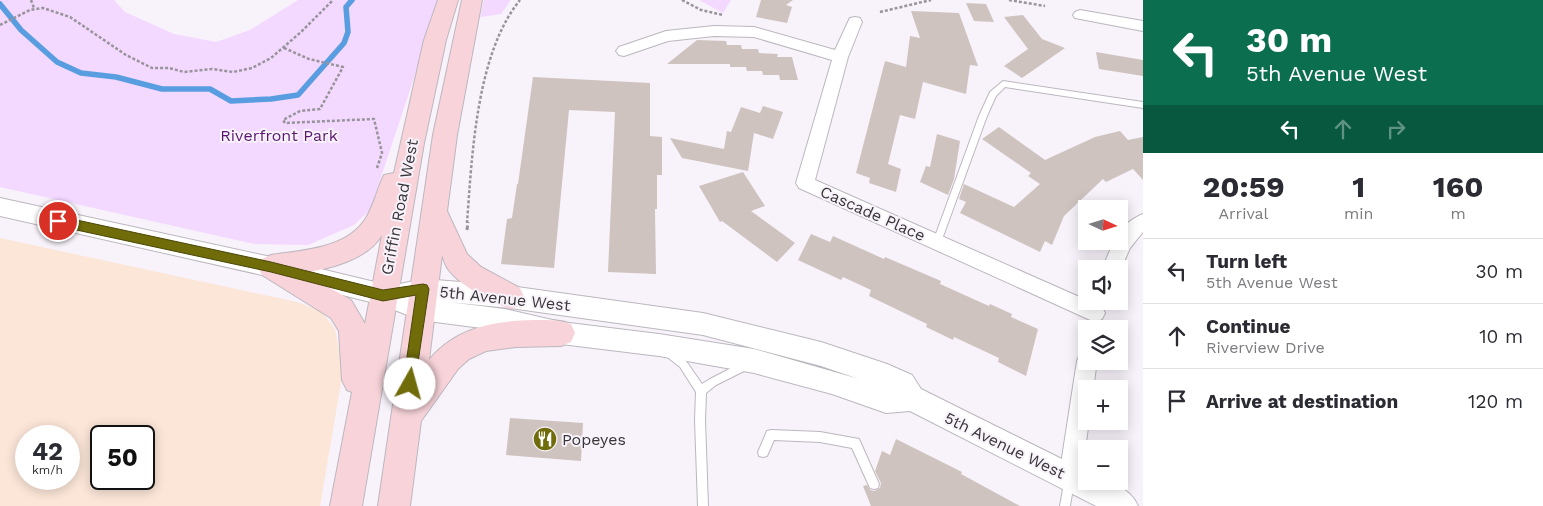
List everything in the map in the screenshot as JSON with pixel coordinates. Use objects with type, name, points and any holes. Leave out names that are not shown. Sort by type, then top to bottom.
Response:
[{"type":"main road","name":"Griffin Road West","points":[[346,506],[412,142],[435,40],[448,0]]},
{"type":"main road","name":"Griffin Road West","points":[[394,506],[445,135],[472,0]]},
{"type":"main road","points":[[271,267],[320,258],[350,248],[365,238],[377,218],[412,142]]},
{"type":"main road","points":[[434,210],[458,262],[472,275],[510,297]]},
{"type":"main road","points":[[271,267],[341,309],[349,319],[355,340],[360,422]]},
{"type":"main road","points":[[406,418],[440,368],[461,348],[472,342],[501,335],[560,333]]},
{"type":"street","points":[[1080,15],[1143,26]]},
{"type":"street","name":"Cascade Place","points":[[855,22],[840,57],[805,183],[1096,314]]},
{"type":"street","points":[[624,51],[666,36],[724,31],[754,32],[840,57]]},
{"type":"street","name":"5th Avenue West","points":[[0,207],[271,267],[383,295],[421,299],[510,297],[703,324],[821,354],[887,376],[903,384],[912,398]]},
{"type":"street","points":[[1114,260],[1116,254],[1135,227],[1143,222]]},
{"type":"street","name":"5th Avenue West","points":[[421,299],[560,333],[659,345],[754,361],[832,382],[886,400],[912,398],[1070,476],[1124,506]]},
{"type":"street","points":[[1070,476],[1086,370]]},
{"type":"lane","points":[[936,242],[983,116],[993,94],[1003,84],[1143,105]]},
{"type":"lane","points":[[659,345],[683,364],[701,390],[702,506]]},
{"type":"lane","points":[[701,390],[754,361]]},
{"type":"lane","points":[[763,452],[771,435],[820,437],[855,443],[874,484]]},
{"type":"lane","points":[[1065,506],[1070,476]]},
{"type":"path","points":[[31,0],[32,9]]},
{"type":"path","points":[[0,25],[32,9],[52,10],[70,17],[126,55],[152,68],[169,68],[184,72],[212,69],[233,72],[252,68],[271,58],[284,48],[333,0]]},
{"type":"path","points":[[468,210],[473,146],[486,78],[507,16],[520,0]]},
{"type":"path","points":[[880,12],[931,0]]},
{"type":"path","points":[[1009,0],[1045,6]]},
{"type":"path","points":[[284,48],[309,59],[343,67],[320,109],[306,108],[283,120],[285,124],[374,119],[382,153],[374,176]]},
{"type":"shaded area","points":[[0,238],[297,302],[321,311],[335,329],[343,371],[320,506],[0,506]]},
{"type":"green space","name":"Riverfront Park","points":[[0,0],[114,0],[125,12],[174,34],[216,42],[250,30],[298,0],[440,0],[370,210],[354,225],[308,245],[254,244],[0,187]]},
{"type":"green space","points":[[484,0],[511,0],[501,14],[480,17]]},
{"type":"green space","points":[[699,0],[731,0],[723,13]]},
{"type":"building","points":[[761,0],[793,0],[786,5],[792,7],[787,23],[756,17]]},
{"type":"building","points":[[966,3],[986,4],[994,22],[974,21]]},
{"type":"building","points":[[911,11],[959,13],[978,66],[970,65],[966,94],[923,82],[915,119],[900,115],[888,164],[901,169],[896,192],[869,183],[870,178],[856,173],[885,61],[906,67],[910,36],[920,38]]},
{"type":"building","points":[[1023,15],[1042,39],[1065,48],[1022,78],[1004,66],[1028,49],[1004,17]]},
{"type":"building","points":[[697,40],[726,41],[727,45],[741,45],[742,49],[758,49],[759,53],[778,54],[777,57],[792,57],[798,80],[780,80],[779,75],[763,75],[762,71],[747,71],[746,67],[730,67],[730,64],[667,64]]},
{"type":"building","points":[[1096,52],[1143,60],[1143,76],[1099,69]]},
{"type":"building","points":[[533,77],[650,83],[650,136],[662,137],[662,175],[657,175],[657,209],[655,209],[656,274],[608,272],[615,112],[569,110],[554,268],[501,264],[507,219],[512,218],[518,184]]},
{"type":"building","points":[[763,106],[783,112],[773,139],[754,133],[748,171],[682,158],[670,138],[724,149],[727,131],[731,132],[741,107],[760,113]]},
{"type":"building","points":[[999,127],[1045,160],[1095,137],[1120,131],[1128,140],[1143,137],[1143,180],[1133,169],[1106,182],[1103,179],[1081,200],[1078,200],[1078,203],[1064,216],[1052,245],[1045,241],[1040,252],[960,213],[966,202],[959,199],[964,184],[1014,207],[1040,184],[1028,176],[1031,173],[982,139]]},
{"type":"building","points":[[937,134],[960,141],[954,179],[948,195],[920,182],[926,166],[930,167]]},
{"type":"building","points":[[743,172],[765,206],[751,211],[795,243],[777,262],[722,221],[720,222],[699,186]]},
{"type":"building","points":[[811,234],[830,242],[833,236],[884,259],[885,257],[941,281],[940,284],[989,306],[990,304],[1012,314],[1011,317],[1038,329],[1026,376],[998,362],[999,358],[954,337],[953,340],[926,327],[927,324],[869,296],[871,290],[843,277],[841,280],[798,260]]},
{"type":"building","name":"Popeyes","points":[[510,418],[583,423],[581,461],[506,455]]},
{"type":"building","points":[[896,439],[962,472],[961,474],[1020,506],[871,506],[863,486],[867,485],[870,490],[874,491],[880,488],[881,483],[875,471],[882,451],[890,455]]},
{"type":"waterway","points":[[0,4],[21,30],[57,62],[81,73],[116,77],[162,89],[210,89],[231,101],[271,99],[298,95],[344,43],[348,32],[346,7],[352,0]]},
{"type":"place","name":"Popeyes","points":[[545,439]]},
{"type":"route","points":[[58,221],[271,267],[383,295],[423,289],[410,384]]}]
